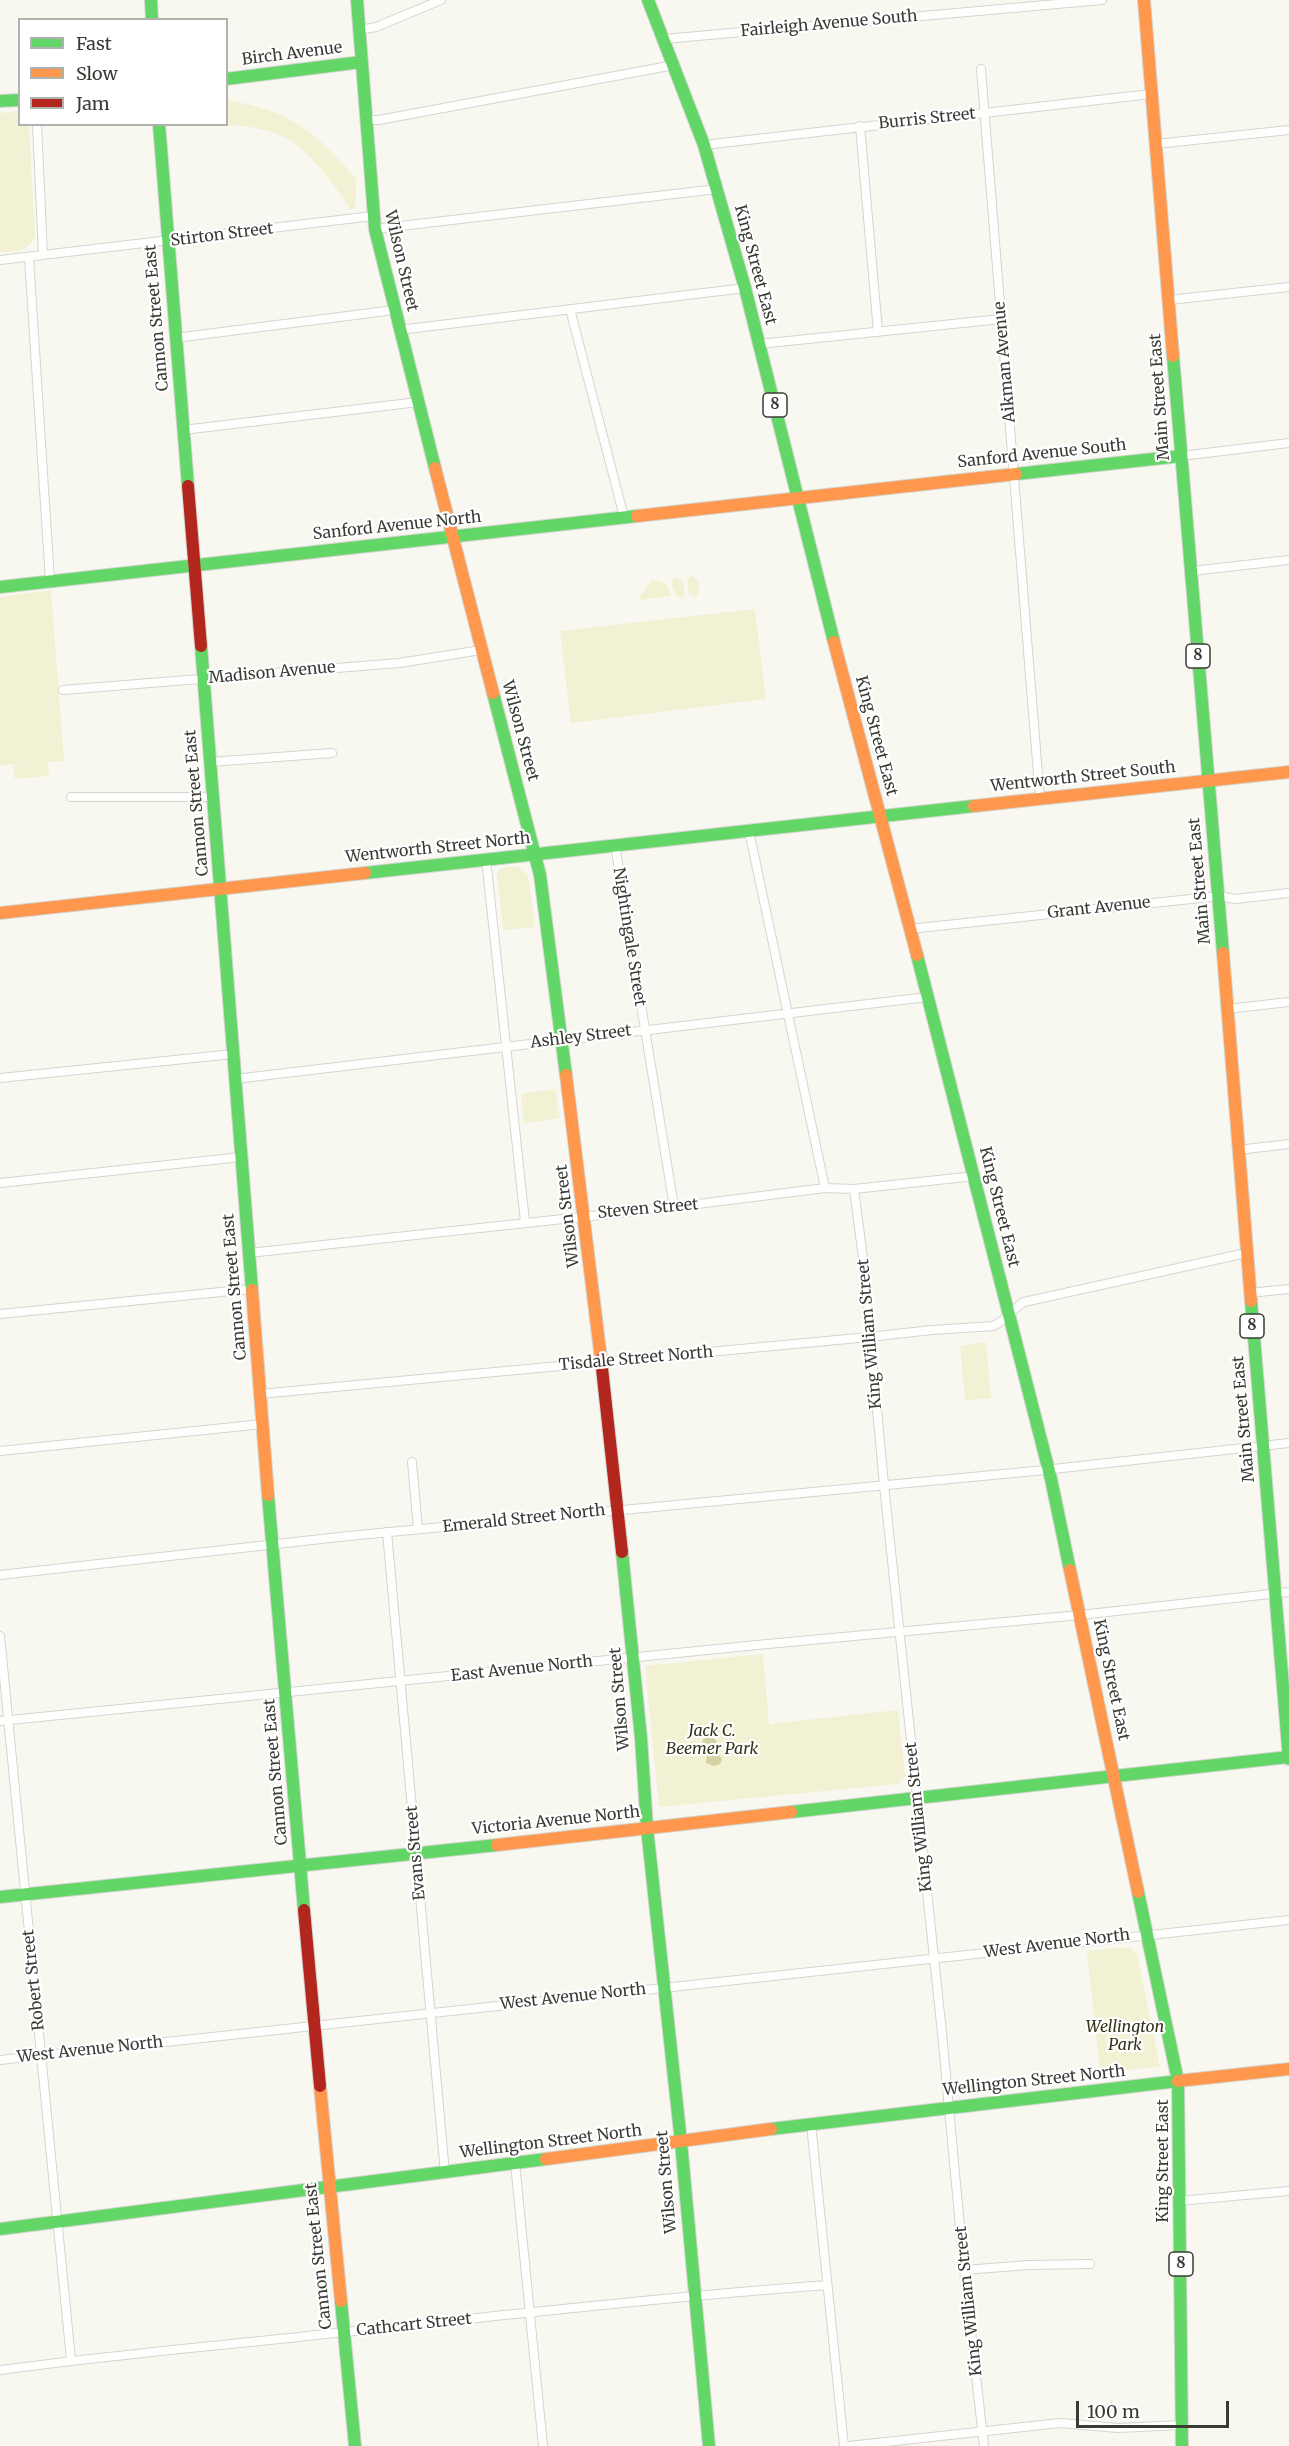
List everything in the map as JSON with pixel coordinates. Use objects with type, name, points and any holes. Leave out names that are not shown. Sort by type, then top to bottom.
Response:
[{"type":"main road","points":[[151,0],[152,18]]},
{"type":"main road","name":"Wilson Street","points":[[357,0],[374,223],[417,402],[536,854],[585,1215],[618,1510],[647,1828],[681,2142],[709,2446]]},
{"type":"main road","name":"King Street East","points":[[648,0],[704,145],[745,288],[1049,1470],[1178,2081],[1182,2446]]},
{"type":"main road","name":"Main Street East","points":[[1144,0],[1289,1757]]},
{"type":"main road","name":"Birch Avenue","points":[[228,79],[361,62]]},
{"type":"main road","points":[[0,101],[18,100]]},
{"type":"main road","name":"Cannon Street East","points":[[159,126],[272,1544],[314,2026],[355,2446]]},
{"type":"main road","name":"Sanford Avenue South","points":[[798,497],[1181,456]]},
{"type":"main road","name":"Sanford Avenue North","points":[[0,586],[798,497]]},
{"type":"main road","name":"Wentworth Street South","points":[[880,816],[1289,772]]},
{"type":"main road","name":"Wentworth Street North","points":[[0,913],[880,816]]},
{"type":"main road","name":"Victoria Avenue North","points":[[0,1897],[1289,1757]]},
{"type":"main road","name":"Wellington Street North","points":[[0,2229],[811,2124],[1289,2069]]},
{"type":"street","points":[[359,30],[376,27],[441,0]]},
{"type":"street","name":"Fairleigh Avenue South","points":[[664,39],[1102,0]]},
{"type":"street","points":[[365,120],[379,120],[674,65]]},
{"type":"street","name":"Aikman Avenue","points":[[981,69],[1040,799]]},
{"type":"street","name":"Burris Street","points":[[704,145],[1151,94]]},
{"type":"street","points":[[37,126],[43,255]]},
{"type":"street","points":[[860,126],[878,332]]},
{"type":"street","points":[[1156,144],[1289,130]]},
{"type":"street","name":"Stirton Street","points":[[0,260],[168,241],[717,189]]},
{"type":"street","points":[[29,258],[50,581]]},
{"type":"street","points":[[1169,300],[1289,286]]},
{"type":"street","points":[[399,330],[745,288]]},
{"type":"street","points":[[570,309],[624,517]]},
{"type":"street","points":[[175,338],[394,310]]},
{"type":"street","points":[[759,344],[1001,319]]},
{"type":"street","points":[[183,430],[417,402]]},
{"type":"street","name":"Sanford Avenue South","points":[[1181,456],[1289,443]]},
{"type":"street","points":[[1192,571],[1289,560]]},
{"type":"street","name":"Madison Avenue","points":[[63,690],[399,663],[481,650]]},
{"type":"street","points":[[210,762],[332,753]]},
{"type":"street","points":[[71,797],[213,797]]},
{"type":"street","points":[[749,831],[825,1188]]},
{"type":"street","name":"Nightingale Street","points":[[615,845],[674,1207]]},
{"type":"street","points":[[486,859],[525,1222]]},
{"type":"street","name":"Grant Avenue","points":[[909,929],[1219,896],[1235,899],[1289,893]]},
{"type":"street","name":"Ashley Street","points":[[235,1079],[788,1012],[927,998]]},
{"type":"street","points":[[1227,1009],[1289,1002]]},
{"type":"street","points":[[0,1078],[233,1054]]},
{"type":"street","points":[[1238,1150],[1289,1144]]},
{"type":"street","points":[[0,1183],[241,1157]]},
{"type":"street","name":"Steven Street","points":[[249,1253],[674,1207],[825,1188],[854,1189],[975,1176]]},
{"type":"street","name":"King William Street","points":[[854,1189],[863,1258],[884,1485],[984,2446]]},
{"type":"street","name":"Tisdale Street North","points":[[260,1394],[993,1326],[1024,1302],[1246,1253]]},
{"type":"street","points":[[0,1314],[251,1289]]},
{"type":"street","points":[[1249,1293],[1289,1289]]},
{"type":"street","points":[[0,1451],[262,1424]]},
{"type":"street","name":"Emerald Street North","points":[[0,1575],[387,1532],[1049,1470],[1289,1443]]},
{"type":"street","points":[[412,1462],[418,1529]]},
{"type":"street","name":"Evans Street","points":[[387,1532],[445,2173]]},
{"type":"street","name":"East Avenue North","points":[[4,1721],[1080,1615],[1289,1592]]},
{"type":"street","name":"Robert Street","points":[[0,1636],[4,1721],[42,2056],[71,2360]]},
{"type":"street","name":"West Avenue North","points":[[0,2060],[1289,1920]]},
{"type":"street","points":[[811,2124],[846,2446],[1060,2423],[1118,2428],[1182,2425]]},
{"type":"street","points":[[515,2163],[543,2446]]},
{"type":"street","points":[[1179,2201],[1289,2191]]},
{"type":"street","points":[[964,2270],[1029,2265],[1090,2264]]},
{"type":"street","name":"Cathcart Street","points":[[2,2370],[71,2360],[827,2285]]},
{"type":"green space","points":[[228,100],[270,111],[314,135],[357,179],[355,208],[351,210],[316,163],[290,140],[276,133],[228,125]]},
{"type":"green space","points":[[18,111],[18,126],[29,126],[35,236],[25,248],[0,252],[0,113]]},
{"type":"green space","points":[[691,576],[698,579],[699,593],[696,596],[689,595],[687,580]]},
{"type":"green space","points":[[677,578],[684,583],[685,595],[682,598],[676,596],[671,581]]},
{"type":"green space","points":[[651,581],[665,584],[671,596],[640,600],[640,596]]},
{"type":"green space","points":[[51,590],[64,761],[48,762],[49,776],[15,779],[13,766],[23,764],[0,765],[0,597]]},
{"type":"green space","points":[[755,609],[766,699],[571,723],[560,631]]},
{"type":"green space","points":[[518,867],[528,875],[535,927],[503,930],[497,874],[499,869]]},
{"type":"green space","points":[[555,1089],[560,1118],[524,1124],[521,1094]]},
{"type":"green space","points":[[986,1342],[991,1398],[965,1401],[960,1346]]},
{"type":"green space","name":"Jack C. Beemer Park","points":[[763,1654],[769,1724],[898,1710],[905,1776],[898,1784],[659,1807],[645,1666]]},
{"type":"green space","name":"Wellington Park","points":[[1130,1947],[1137,1955],[1160,2067],[1100,2072],[1087,1951]]},
{"type":"shaded area","points":[[710,1736],[716,1740],[717,1753],[722,1759],[720,1764],[714,1766],[706,1763],[707,1754],[702,1744],[703,1739]]},
{"type":"traffic: fast","points":[[151,0],[152,18]]},
{"type":"traffic: fast","points":[[357,0],[375,229],[435,468]]},
{"type":"traffic: fast","points":[[648,0],[704,145],[745,288],[834,642]]},
{"type":"traffic: fast","points":[[228,79],[361,62]]},
{"type":"traffic: fast","points":[[0,101],[18,100]]},
{"type":"traffic: fast","points":[[159,126],[188,486]]},
{"type":"traffic: fast","points":[[1173,356],[1223,953]]},
{"type":"traffic: fast","points":[[1016,474],[1181,456]]},
{"type":"traffic: fast","points":[[0,587],[637,516]]},
{"type":"traffic: fast","points":[[201,646],[252,1290]]},
{"type":"traffic: fast","points":[[493,693],[540,875],[566,1075]]},
{"type":"traffic: fast","points":[[365,873],[974,806]]},
{"type":"traffic: fast","points":[[917,955],[1051,1479],[1070,1570]]},
{"type":"traffic: fast","points":[[1251,1301],[1289,1759]]},
{"type":"traffic: fast","points":[[268,1495],[304,1910]]},
{"type":"traffic: fast","points":[[622,1552],[641,1738],[647,1828],[681,2142],[709,2446]]},
{"type":"traffic: fast","points":[[1115,1776],[1289,1757]]},
{"type":"traffic: fast","points":[[791,1812],[1115,1776]]},
{"type":"traffic: fast","points":[[0,1897],[497,1845]]},
{"type":"traffic: fast","points":[[1138,1892],[1178,2081],[1182,2446]]},
{"type":"traffic: fast","points":[[771,2129],[1178,2081]]},
{"type":"traffic: fast","points":[[0,2229],[546,2159]]},
{"type":"traffic: fast","points":[[341,2301],[355,2446]]},
{"type":"traffic: slow","points":[[1144,0],[1173,356]]},
{"type":"traffic: slow","points":[[435,468],[493,693]]},
{"type":"traffic: slow","points":[[637,516],[1016,474]]},
{"type":"traffic: slow","points":[[834,642],[917,955]]},
{"type":"traffic: slow","points":[[974,806],[1289,772]]},
{"type":"traffic: slow","points":[[0,913],[365,873]]},
{"type":"traffic: slow","points":[[1223,953],[1251,1301]]},
{"type":"traffic: slow","points":[[566,1075],[601,1359]]},
{"type":"traffic: slow","points":[[252,1290],[268,1495]]},
{"type":"traffic: slow","points":[[1070,1570],[1138,1892]]},
{"type":"traffic: slow","points":[[497,1845],[791,1812]]},
{"type":"traffic: slow","points":[[1178,2081],[1289,2069]]},
{"type":"traffic: slow","points":[[320,2086],[341,2301]]},
{"type":"traffic: slow","points":[[546,2159],[771,2129]]},
{"type":"traffic: jam","points":[[188,486],[201,646]]},
{"type":"traffic: jam","points":[[601,1359],[622,1552]]},
{"type":"traffic: jam","points":[[304,1910],[320,2086]]}]
